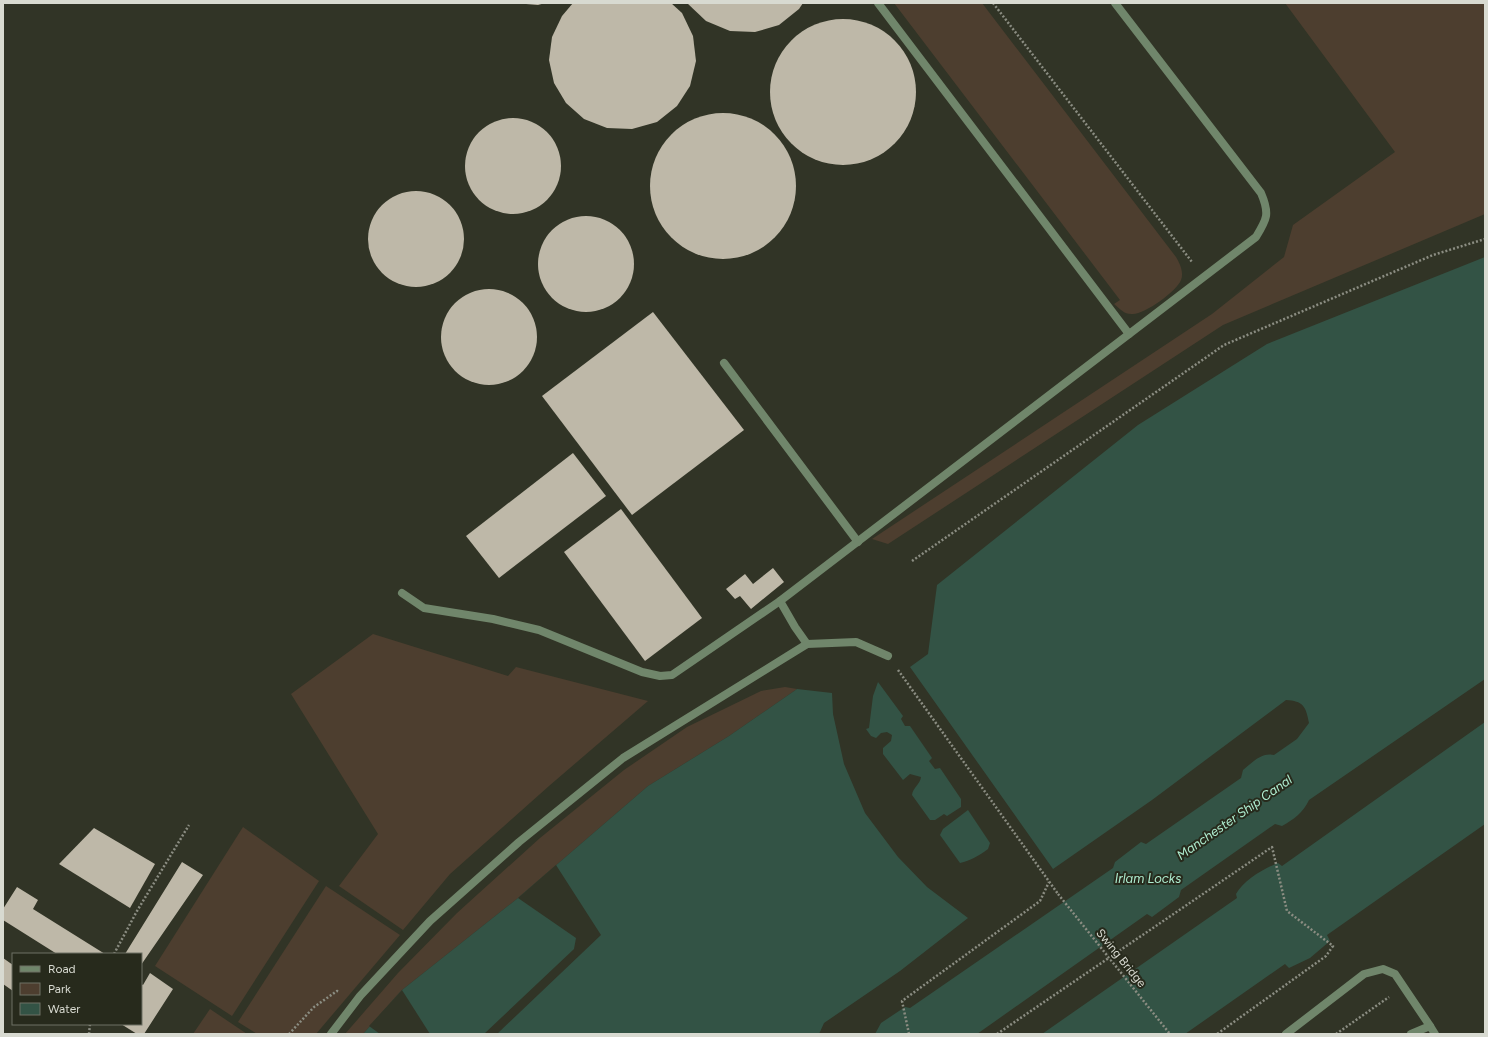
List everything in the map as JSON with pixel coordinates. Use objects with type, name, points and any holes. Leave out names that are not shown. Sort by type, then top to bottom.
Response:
[{"type":"street","points":[[878,3],[1129,334]]},
{"type":"street","points":[[402,594],[424,608],[539,630],[642,672],[660,676],[672,674],[780,601],[1256,237],[1266,221],[1266,204],[1260,193],[1115,3]]},
{"type":"street","points":[[724,363],[858,542]]},
{"type":"street","points":[[780,601],[807,644]]},
{"type":"street","points":[[331,1034],[360,996],[430,921],[519,842],[623,758],[807,644],[856,642],[888,656]]},
{"type":"street","points":[[1286,1034],[1364,974],[1383,969],[1395,974],[1435,1034]]},
{"type":"street","points":[[1411,1034],[1430,1026]]},
{"type":"path","points":[[993,3],[1203,277]]},
{"type":"path","points":[[912,561],[1224,345],[1433,255],[1485,239]]},
{"type":"path","name":"Swing Bridge","points":[[888,656],[1049,882],[1170,1034]]},
{"type":"path","points":[[115,953],[137,911],[189,825]]},
{"type":"path","points":[[997,1034],[1272,847],[1287,911],[1333,946],[1326,956],[1218,1034]]},
{"type":"path","points":[[909,1034],[902,1001],[1040,902],[1049,882]]},
{"type":"path","points":[[1336,1034],[1405,987]]},
{"type":"path","points":[[289,1034],[314,1007],[337,991],[360,996]]},
{"type":"green space","points":[[894,3],[982,3],[1176,257],[1182,274],[1181,280],[1174,290],[1160,301],[1138,313],[1128,314],[1114,304],[1120,300]]},
{"type":"green space","points":[[1285,3],[1485,3],[1485,214],[1223,325],[888,544],[872,539],[1212,314],[1284,257],[1293,225],[1395,152]]},
{"type":"green space","points":[[373,634],[508,676],[516,667],[648,701],[450,874],[403,930],[339,886],[378,834],[291,694]]},
{"type":"green space","points":[[785,687],[797,689],[729,736],[648,786],[518,898],[402,990],[363,1034],[345,1034],[398,973],[457,913],[540,838],[624,770],[687,727],[761,691]]},
{"type":"green space","points":[[243,827],[319,881],[232,1016],[155,966]]},
{"type":"green space","points":[[326,886],[400,935],[316,1034],[257,1034],[238,1022]]},
{"type":"green space","points":[[210,1009],[247,1034],[193,1034]]},
{"type":"water","points":[[1485,257],[1485,679],[1309,800],[1301,812],[1290,821],[1282,826],[1275,824],[1181,890],[1179,897],[1152,917],[1147,914],[977,1034],[875,1034],[881,1023],[905,1007],[910,1008],[1113,868],[1115,862],[1141,842],[1146,844],[1241,778],[1243,770],[1257,759],[1269,754],[1274,755],[1297,739],[1309,723],[1307,712],[1300,703],[1286,700],[1152,800],[1053,869],[910,667],[928,654],[937,585],[1138,425],[1267,344]]},
{"type":"water","points":[[878,682],[903,716],[901,719],[905,726],[910,726],[932,758],[929,761],[935,769],[940,768],[961,799],[961,807],[947,816],[944,814],[935,820],[930,820],[912,795],[921,777],[910,774],[903,780],[883,754],[883,748],[891,741],[892,735],[887,732],[881,733],[876,738],[871,736],[866,729],[869,728],[873,696]]},
{"type":"water","points":[[797,689],[832,693],[833,714],[844,764],[865,813],[898,857],[927,887],[968,918],[900,971],[824,1023],[819,1034],[363,1034],[402,990],[518,898],[648,786],[729,736]]},
{"type":"water","points":[[1485,722],[1485,824],[1327,935],[1330,941],[1310,958],[1289,968],[1285,964],[1185,1034],[1042,1034],[1237,898],[1236,894],[1239,889],[1254,876],[1266,868],[1278,863],[1282,866]]},
{"type":"water","points":[[968,810],[990,843],[988,849],[982,853],[960,863],[940,835],[943,829]]},
{"type":"pier","points":[[556,865],[601,935],[497,1034],[484,1034],[574,949],[576,938],[518,898]]},
{"type":"pier","points":[[402,990],[430,1034],[380,1034],[369,1026]]},
{"type":"building","points":[[514,3],[545,3],[538,5]]},
{"type":"building","points":[[573,3],[671,3],[682,13],[693,36],[696,61],[690,86],[677,106],[657,122],[632,129],[607,128],[584,119],[566,103],[554,83],[549,60],[552,37],[562,16]]},
{"type":"building","points":[[687,3],[803,3],[799,9],[779,25],[755,32],[730,31],[706,21]]},
{"type":"building","points":[[843,19],[864,22],[871,25],[889,36],[899,46],[913,71],[916,92],[913,113],[910,120],[899,138],[889,148],[864,162],[843,165],[822,162],[815,159],[797,148],[787,138],[773,113],[770,92],[773,71],[776,64],[787,46],[797,36],[822,22]]},
{"type":"building","points":[[723,113],[744,116],[751,119],[769,130],[779,140],[793,165],[796,186],[793,207],[790,214],[779,232],[769,242],[744,256],[723,259],[702,256],[695,253],[677,242],[667,232],[653,207],[650,186],[653,165],[656,158],[667,140],[677,130],[702,116]]},
{"type":"building","points":[[513,118],[531,122],[540,126],[547,132],[553,139],[557,148],[561,166],[557,184],[553,193],[547,200],[540,206],[531,210],[513,214],[495,210],[486,206],[479,200],[473,193],[469,184],[465,166],[469,148],[473,139],[479,132],[486,126],[495,122]]},
{"type":"building","points":[[416,191],[434,195],[443,199],[450,205],[456,212],[460,221],[464,239],[460,257],[456,266],[450,273],[443,279],[434,283],[416,287],[398,283],[389,279],[382,273],[376,266],[372,257],[368,239],[372,221],[376,212],[382,205],[389,199],[398,195]]},
{"type":"building","points":[[586,216],[604,220],[613,224],[620,230],[626,237],[630,246],[634,264],[630,282],[626,291],[620,298],[613,304],[604,308],[586,312],[568,308],[559,304],[552,298],[546,291],[542,282],[538,264],[542,246],[546,237],[552,230],[559,224],[568,220]]},
{"type":"building","points":[[489,289],[507,293],[516,297],[523,303],[529,310],[533,319],[537,337],[533,355],[529,364],[523,371],[516,377],[507,381],[489,385],[471,381],[462,377],[455,371],[449,364],[445,355],[441,337],[445,319],[449,310],[455,303],[462,297],[471,293]]},
{"type":"building","points":[[653,312],[744,430],[632,515],[542,396]]},
{"type":"building","points":[[573,453],[606,496],[499,578],[466,536]]},
{"type":"building","points":[[621,509],[702,618],[645,661],[564,552]]},
{"type":"building","points":[[773,568],[784,582],[751,609],[740,596],[735,599],[726,589],[745,574],[753,584]]},
{"type":"building","points":[[94,828],[155,864],[130,908],[59,864]]},
{"type":"building","points":[[182,862],[203,875],[142,964],[142,953],[126,953]]},
{"type":"building","points":[[17,887],[38,900],[33,909],[103,953],[55,953],[3,920],[3,909]]},
{"type":"building","points":[[3,958],[12,964],[12,990],[3,984]]},
{"type":"building","points":[[150,973],[173,989],[144,1034],[137,1034],[123,1025],[142,1025],[143,985]]},
{"type":"water label","name":"Manchester Ship Canal","points":[[1234,817]]},
{"type":"water label","name":"Irlam Locks","points":[[1148,878]]}]
